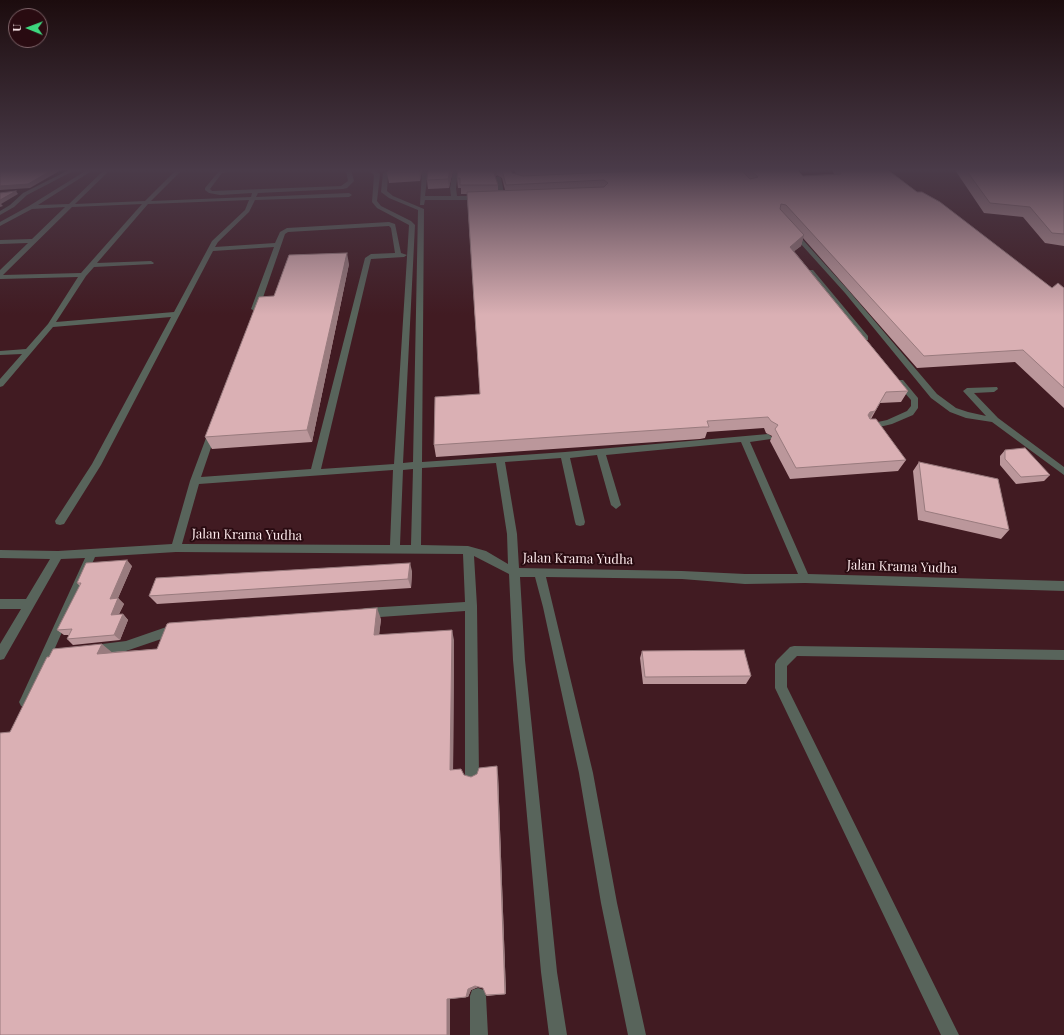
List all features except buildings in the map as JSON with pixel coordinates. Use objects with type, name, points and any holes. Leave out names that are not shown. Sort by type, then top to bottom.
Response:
[{"type":"lane","points":[[0,224],[11,218]]},
{"type":"lane","points":[[0,274],[59,218]]},
{"type":"lane","points":[[0,384],[50,325],[83,275],[133,218]]},
{"type":"lane","points":[[60,521],[96,466],[210,249],[215,241],[239,218]]},
{"type":"lane","points":[[395,549],[398,467],[412,225],[402,218]]},
{"type":"lane","points":[[416,550],[416,466],[422,218]]},
{"type":"lane","points":[[252,319],[282,233],[292,228],[393,225],[398,255]]},
{"type":"lane","points":[[789,228],[847,292],[934,396],[953,410],[966,415],[995,420]]},
{"type":"lane","points":[[0,242],[35,241]]},
{"type":"lane","points":[[210,249],[278,245]]},
{"type":"lane","points":[[315,472],[368,258],[371,256],[422,254]]},
{"type":"lane","points":[[92,265],[151,263]]},
{"type":"lane","points":[[811,271],[870,345]]},
{"type":"lane","points":[[0,277],[83,275]]},
{"type":"lane","points":[[50,325],[177,314]]},
{"type":"lane","points":[[0,353],[28,351]]},
{"type":"lane","points":[[867,427],[889,422],[910,413],[915,406],[915,400],[895,375]]},
{"type":"lane","points":[[994,389],[967,391],[995,420],[1064,472]]},
{"type":"lane","points":[[176,548],[195,481],[216,422]]},
{"type":"lane","points":[[195,481],[565,455],[768,437]]},
{"type":"lane","points":[[744,438],[805,578]]},
{"type":"lane","points":[[601,452],[616,504]]},
{"type":"lane","points":[[565,455],[580,522]]},
{"type":"lane","points":[[500,459],[512,534],[519,660],[549,972],[558,1035]]},
{"type":"lane","name":"Jalan Krama Yudha","points":[[0,554],[58,555],[176,548],[468,550],[482,554],[514,572],[540,574],[682,575],[745,579],[805,578],[1064,586]]},
{"type":"lane","points":[[468,550],[471,606],[472,776]]},
{"type":"lane","points":[[19,715],[92,552]]},
{"type":"lane","points":[[0,655],[58,555]]},
{"type":"lane","points":[[540,574],[549,607],[586,773],[610,903],[637,1035]]},
{"type":"lane","points":[[0,604],[29,604]]},
{"type":"lane","points":[[354,614],[471,606]]},
{"type":"lane","points":[[47,654],[126,646],[185,626]]},
{"type":"lane","points":[[950,1035],[781,688],[781,664],[794,651],[1064,655]]},
{"type":"lane","points":[[478,996],[479,1035]]},
{"type":"shaded area","points":[[0,218],[1064,218],[1064,1035],[0,1035]]}]
